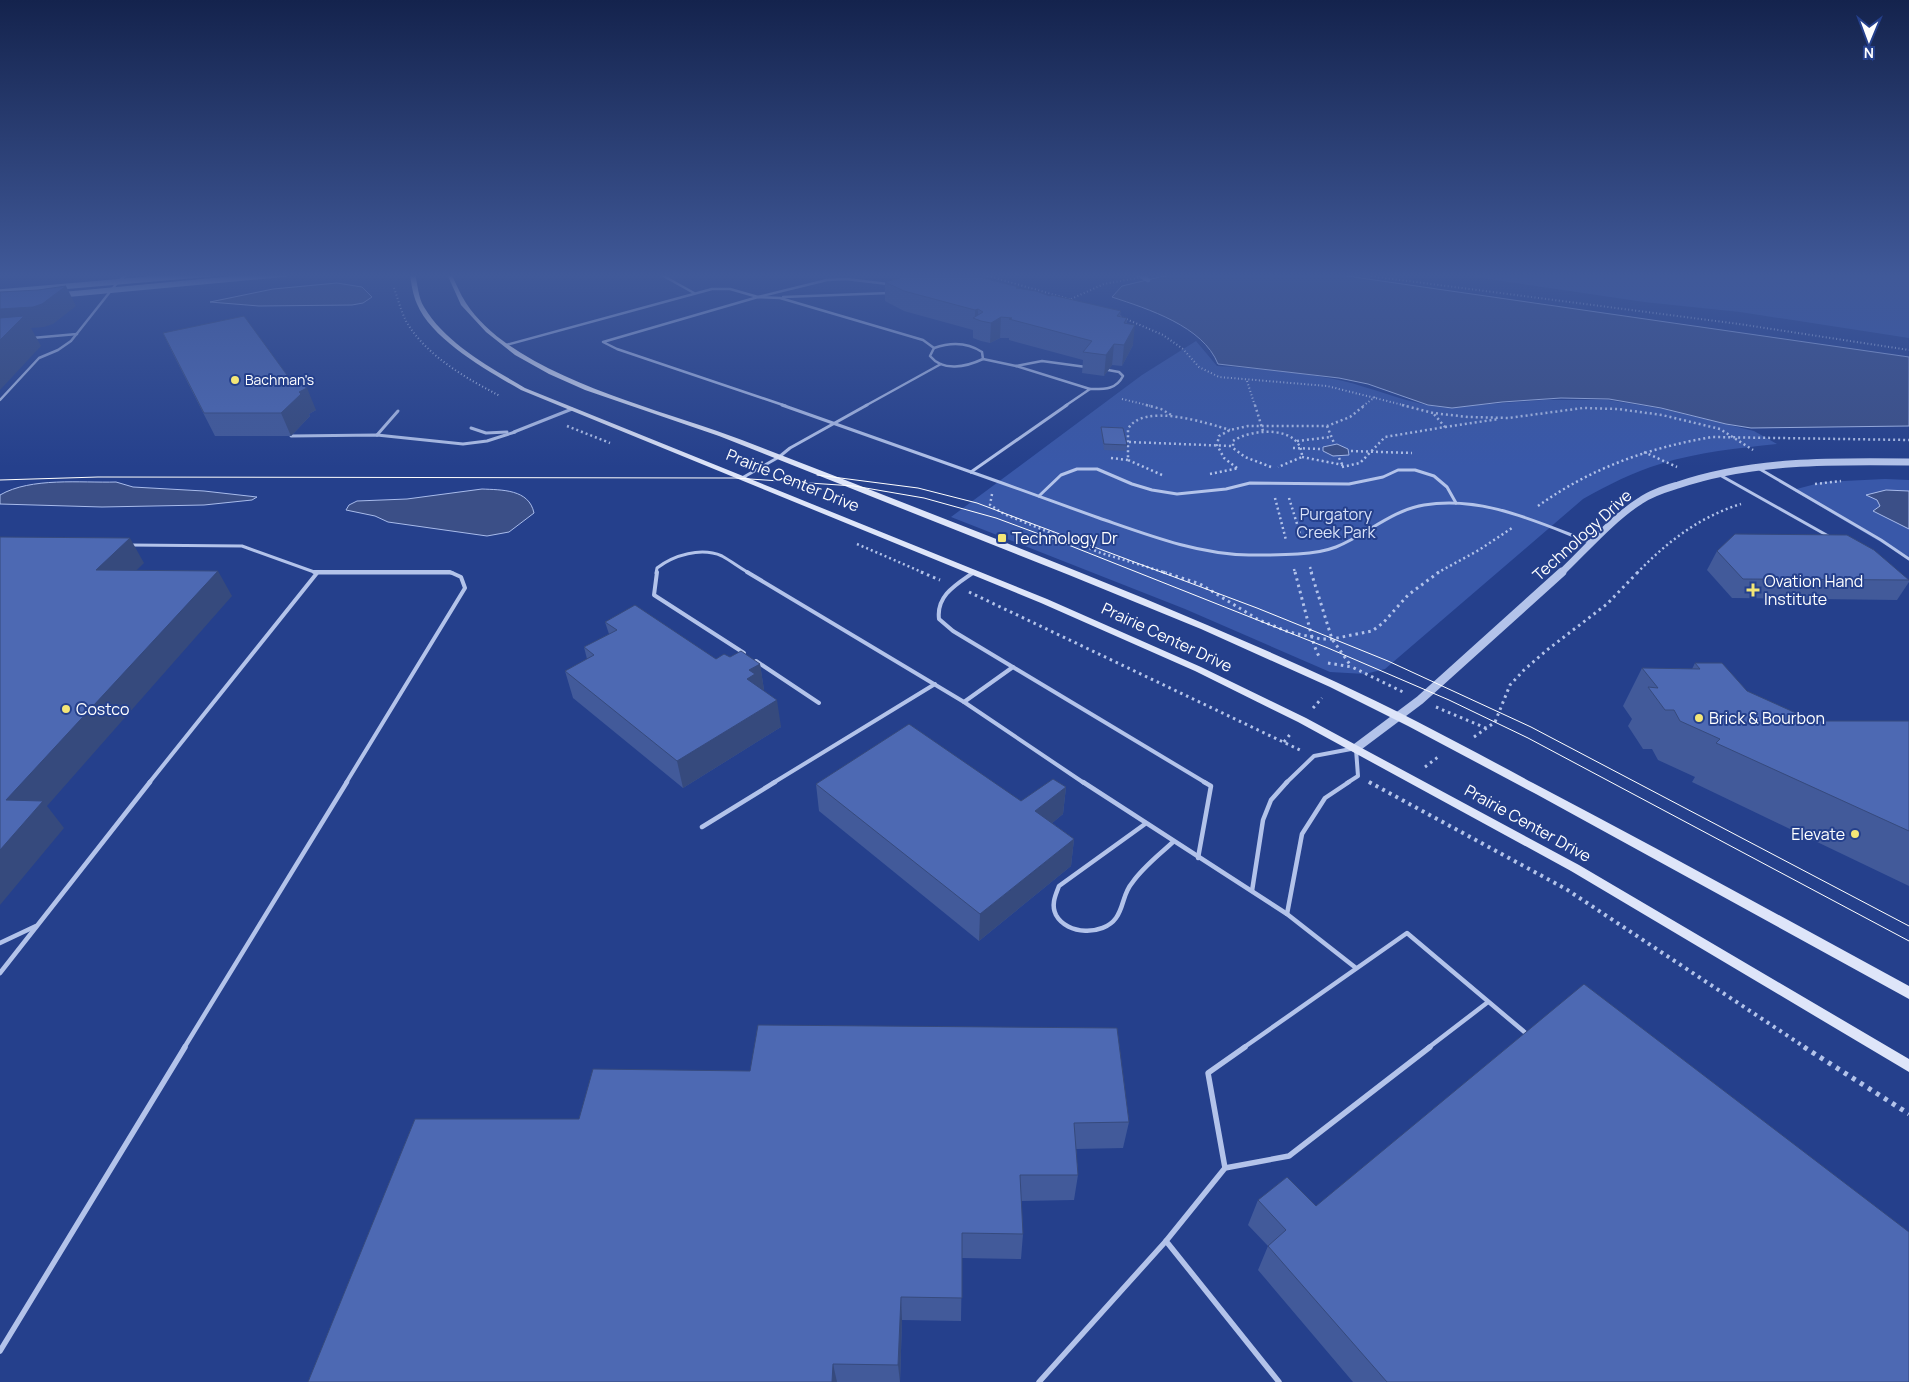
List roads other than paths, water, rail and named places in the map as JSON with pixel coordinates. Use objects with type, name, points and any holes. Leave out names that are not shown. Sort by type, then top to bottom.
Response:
[{"type":"main road","name":"Prairie Center Drive","points":[[449,338],[488,369],[523,389],[974,572],[1126,637],[1302,720],[1576,868],[1909,1066]]},
{"type":"main road","name":"Prairie Center Drive","points":[[497,338],[537,365],[573,383],[744,443],[1103,585],[1333,685],[1398,717],[1710,881],[1909,993]]},
{"type":"street","name":"Technology Drive","points":[[1356,748],[1398,717],[1476,652],[1639,501],[1678,484],[1716,473],[1756,467],[1851,461],[1909,462]]},
{"type":"lane","points":[[0,400],[39,358],[68,344],[73,338]]},
{"type":"lane","points":[[506,345],[530,338]]},
{"type":"lane","points":[[615,338],[603,342],[617,349],[835,423],[1158,539],[1225,554],[1257,555],[1306,552],[1336,547],[1391,516],[1423,505],[1456,503],[1486,507],[1592,543]]},
{"type":"lane","points":[[918,338],[934,348],[956,344],[973,346],[982,352],[983,359]]},
{"type":"lane","points":[[934,348],[931,351],[932,359],[941,364],[959,366],[976,363],[983,359],[1016,366],[1090,389],[1114,387],[1122,380],[1123,376],[1119,372],[1108,370]]},
{"type":"lane","points":[[1016,366],[1026,362],[1038,361],[1086,367]]},
{"type":"lane","points":[[742,478],[790,448],[941,364]]},
{"type":"lane","points":[[971,472],[1090,389]]},
{"type":"lane","points":[[291,436],[377,435],[463,444],[487,441],[572,409]]},
{"type":"lane","points":[[377,435],[398,411]]},
{"type":"lane","points":[[472,428],[486,433],[515,432]]},
{"type":"lane","points":[[1756,467],[1881,540],[1909,559]]},
{"type":"lane","points":[[1039,496],[1061,475],[1077,469],[1097,469],[1138,486],[1177,494],[1218,491],[1250,483],[1349,484],[1383,477],[1398,470],[1415,470],[1434,476],[1447,487],[1456,503]]},
{"type":"lane","points":[[1716,473],[1838,541]]},
{"type":"lane","points":[[0,1351],[465,588],[465,580],[460,575],[450,572],[317,573],[242,546],[126,545]]},
{"type":"lane","points":[[746,654],[654,594],[657,568],[672,558],[685,554],[703,553],[721,556],[964,702],[1145,824],[1286,914],[1356,968]]},
{"type":"lane","points":[[974,572],[941,599],[937,606],[939,619],[953,631],[1211,786],[1198,858]]},
{"type":"lane","points":[[0,973],[317,573]]},
{"type":"lane","points":[[754,660],[819,703]]},
{"type":"lane","points":[[964,702],[1013,667]]},
{"type":"lane","points":[[702,827],[935,684]]},
{"type":"lane","points":[[1252,891],[1263,820],[1271,800],[1300,768],[1314,756],[1356,748],[1358,776],[1325,798],[1302,834],[1286,914]]},
{"type":"lane","points":[[1145,824],[1059,886],[1053,896],[1052,907],[1056,917],[1066,926],[1079,931],[1091,931],[1102,928],[1114,920],[1120,911],[1125,892],[1136,876],[1173,842]]},
{"type":"lane","points":[[0,943],[37,925]]},
{"type":"lane","points":[[1225,1168],[1208,1073],[1407,933],[1533,1040]]},
{"type":"lane","points":[[1039,1382],[1166,1241],[1225,1168],[1289,1156],[1488,1002]]},
{"type":"lane","points":[[1166,1241],[1279,1382]]},
{"type":"tram line","points":[[817,475],[918,488],[977,503],[1257,608],[1388,661],[1531,727],[1909,926]]},
{"type":"tram line","points":[[0,480],[98,477],[735,478],[854,486],[924,498],[996,518],[1066,544],[1328,648],[1449,700],[1528,738],[1909,941]]},
{"type":"place","name":"Bachman's","points":[[235,380]]},
{"type":"place","name":"Technology Dr","points":[[1002,538]]},
{"type":"place","name":"Ovation Hand Institute","points":[[1753,590]]},
{"type":"place","name":"Costco","points":[[66,709]]},
{"type":"place","name":"Brick & Bourbon","points":[[1699,718]]},
{"type":"place","name":"Elevate","points":[[1855,834]]},
{"type":"park label","name":"Purgatory Creek Park","points":[[1336,523]]}]
